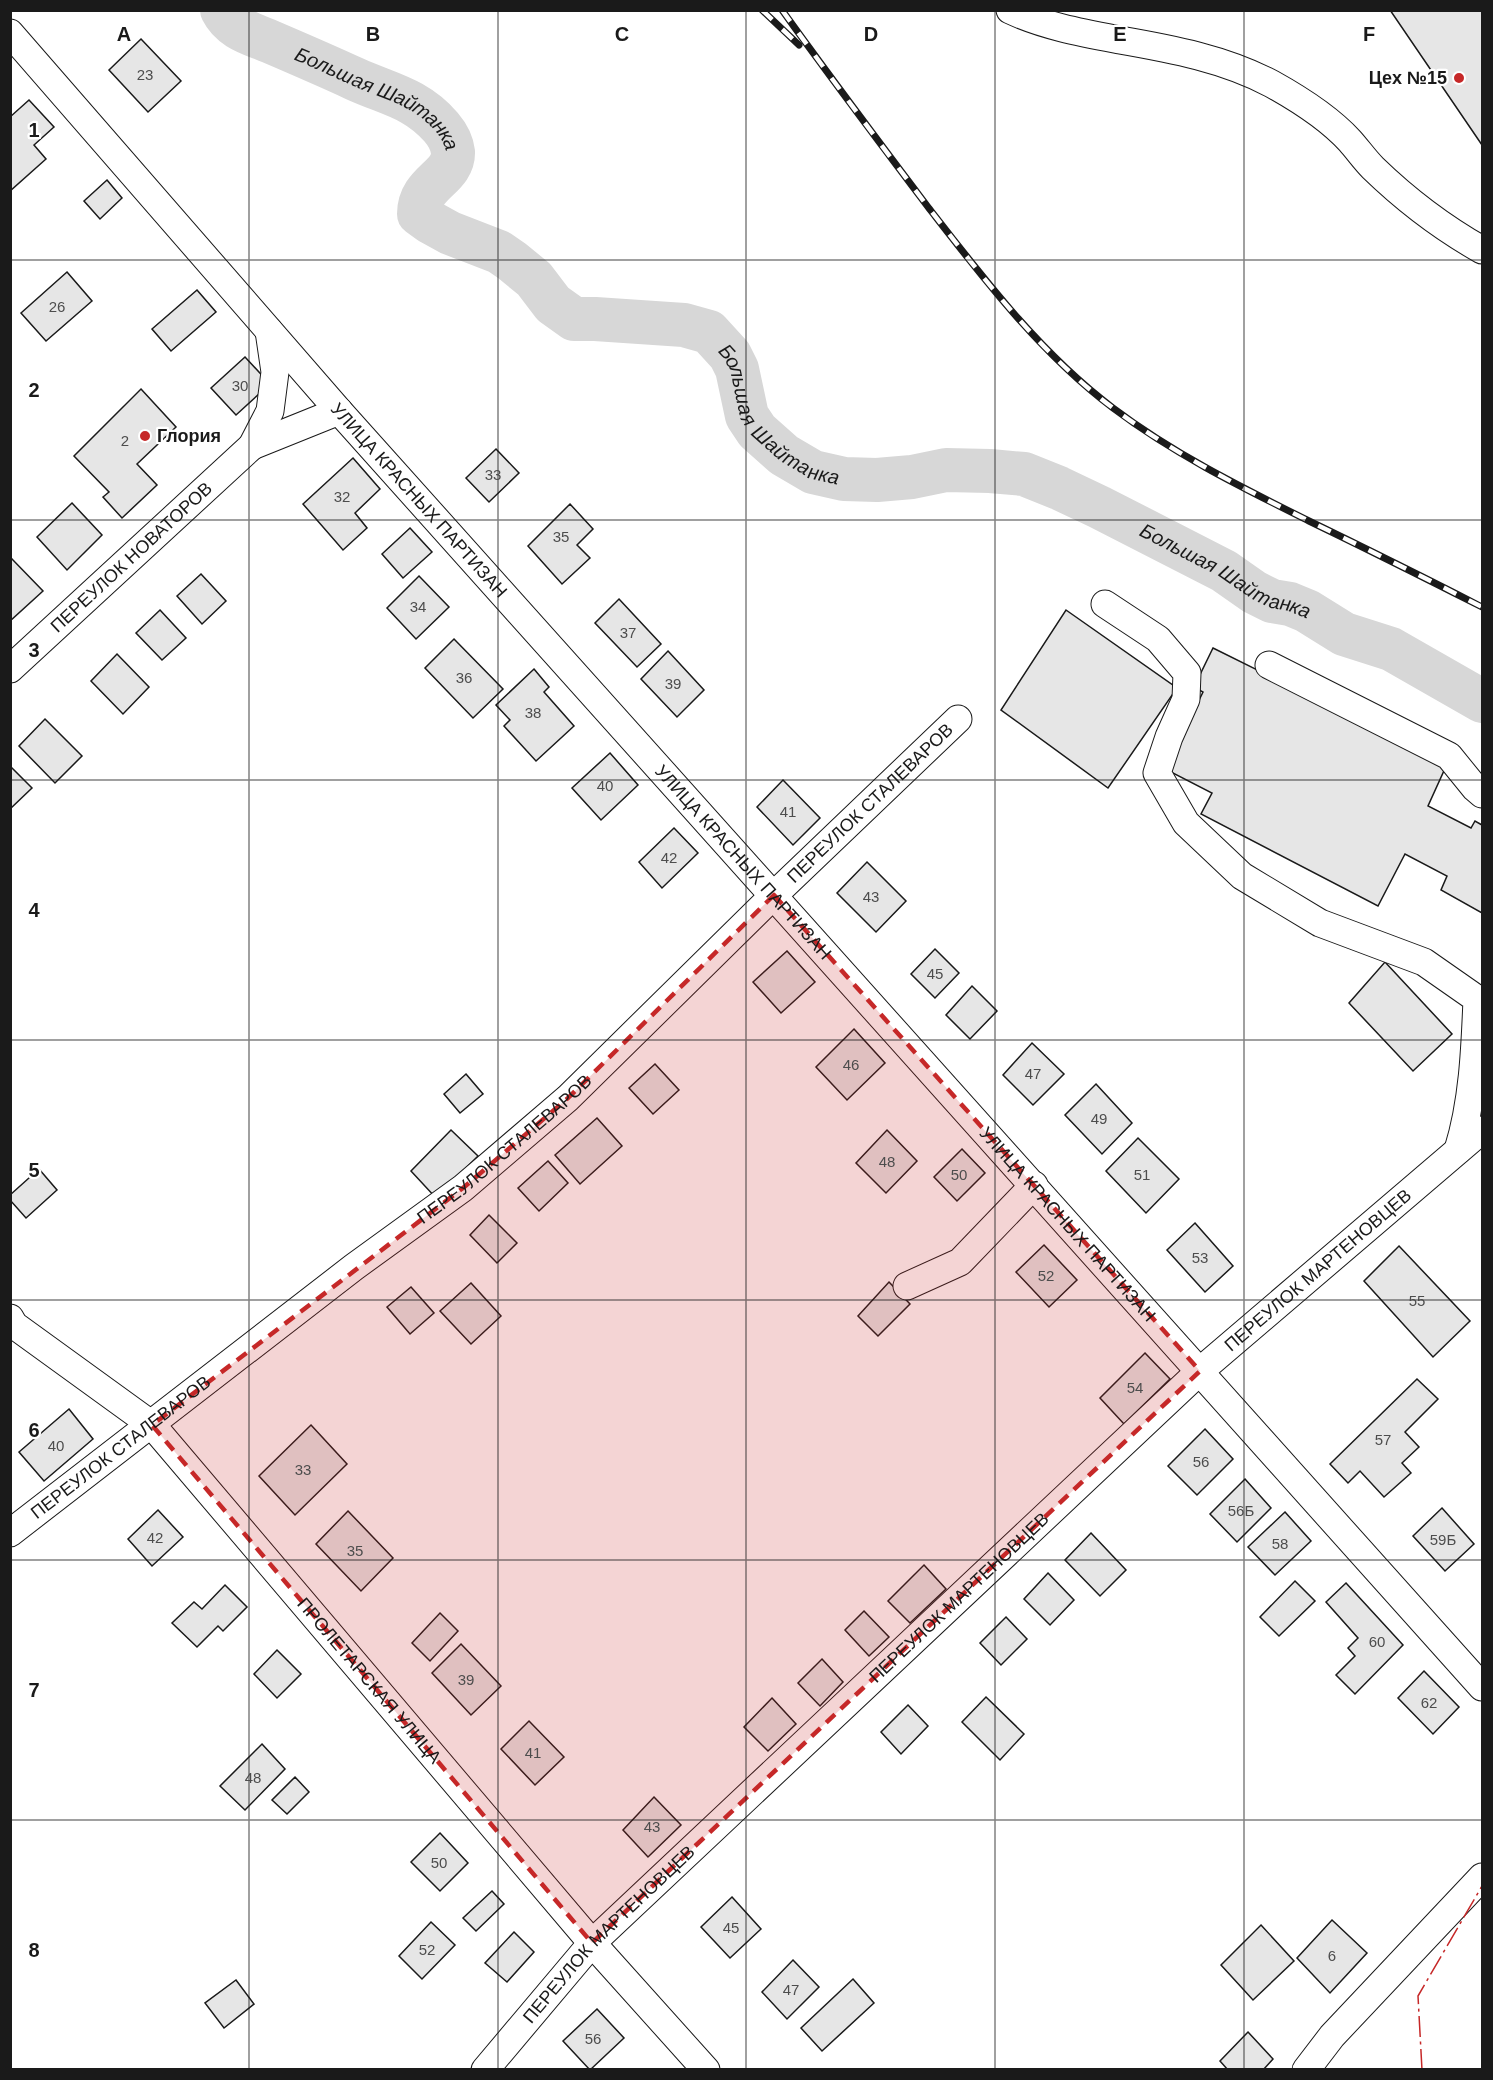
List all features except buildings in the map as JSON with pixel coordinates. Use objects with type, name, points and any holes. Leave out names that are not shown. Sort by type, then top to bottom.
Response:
[{"type":"street","points":[[1010,10],[1051,25],[1079,32],[1210,59],[1272,84],[1323,118],[1348,139],[1372,167],[1406,199],[1482,250]]},
{"type":"street","name":"УЛИЦА КРАСНЫХ ПАРТИЗАН","points":[[10,33],[339,411],[1482,1687]]},
{"type":"street","points":[[252,446],[270,411],[275,372],[269,331]]},
{"type":"street","points":[[252,446],[339,411]]},
{"type":"street","name":"ПЕРЕУЛОК НОВАТОРОВ","points":[[10,669],[252,446]]},
{"type":"street","points":[[1105,604],[1158,639],[1186,673],[1186,699],[1169,737],[1157,773],[1186,823],[1242,876],[1320,923],[1424,962],[1480,998],[1467,1121],[1458,1149]]},
{"type":"street","points":[[1269,665],[1449,756],[1482,794]]},
{"type":"street","name":"ПЕРЕУЛОК СТАЛЕВАРОВ","points":[[10,1533],[354,1267],[463,1188],[568,1098],[774,895],[958,719]]},
{"type":"street","name":"ПЕРЕУЛОК МАРТЕНОВЦЕВ","points":[[485,2070],[592,1942],[1200,1371],[1482,1130]]},
{"type":"street","points":[[907,1286],[960,1262],[1034,1185]]},
{"type":"street","name":"ПРОЛЕТАРСКАЯ УЛИЦА","points":[[10,1318],[14,1325],[152,1425],[592,1942],[706,2070]]},
{"type":"street","points":[[1306,2070],[1332,2036],[1482,1878]]},
{"type":"highlighted area","points":[[774,895],[1200,1371],[592,1943],[152,1425],[463,1188],[568,1098]]},
{"type":"waterway","name":"Большая Шайтанка","points":[[222,10],[231,22],[244,31],[422,109],[441,127],[452,145],[453,152],[448,168],[424,194],[419,214],[450,233],[499,252],[534,279],[553,304],[574,319],[684,325],[709,332],[730,355],[737,369],[747,416],[757,431],[784,455],[813,472],[844,479],[877,480],[912,477],[946,470],[1024,474],[1099,507],[1224,571],[1254,592],[1272,601],[1290,604],[1307,611],[1344,634],[1391,649],[1482,701]]},
{"type":"railway","points":[[762,10],[799,45]]},
{"type":"railway","points":[[782,10],[970,261],[1037,339],[1086,387],[1136,425],[1208,469],[1482,607]]},
{"type":"power","points":[[1422,2070],[1418,1996],[1482,1886]]},
{"type":"place","name":"Цех №15","points":[[1459,78]]},
{"type":"place","name":"Глория","points":[[145,436]]}]
